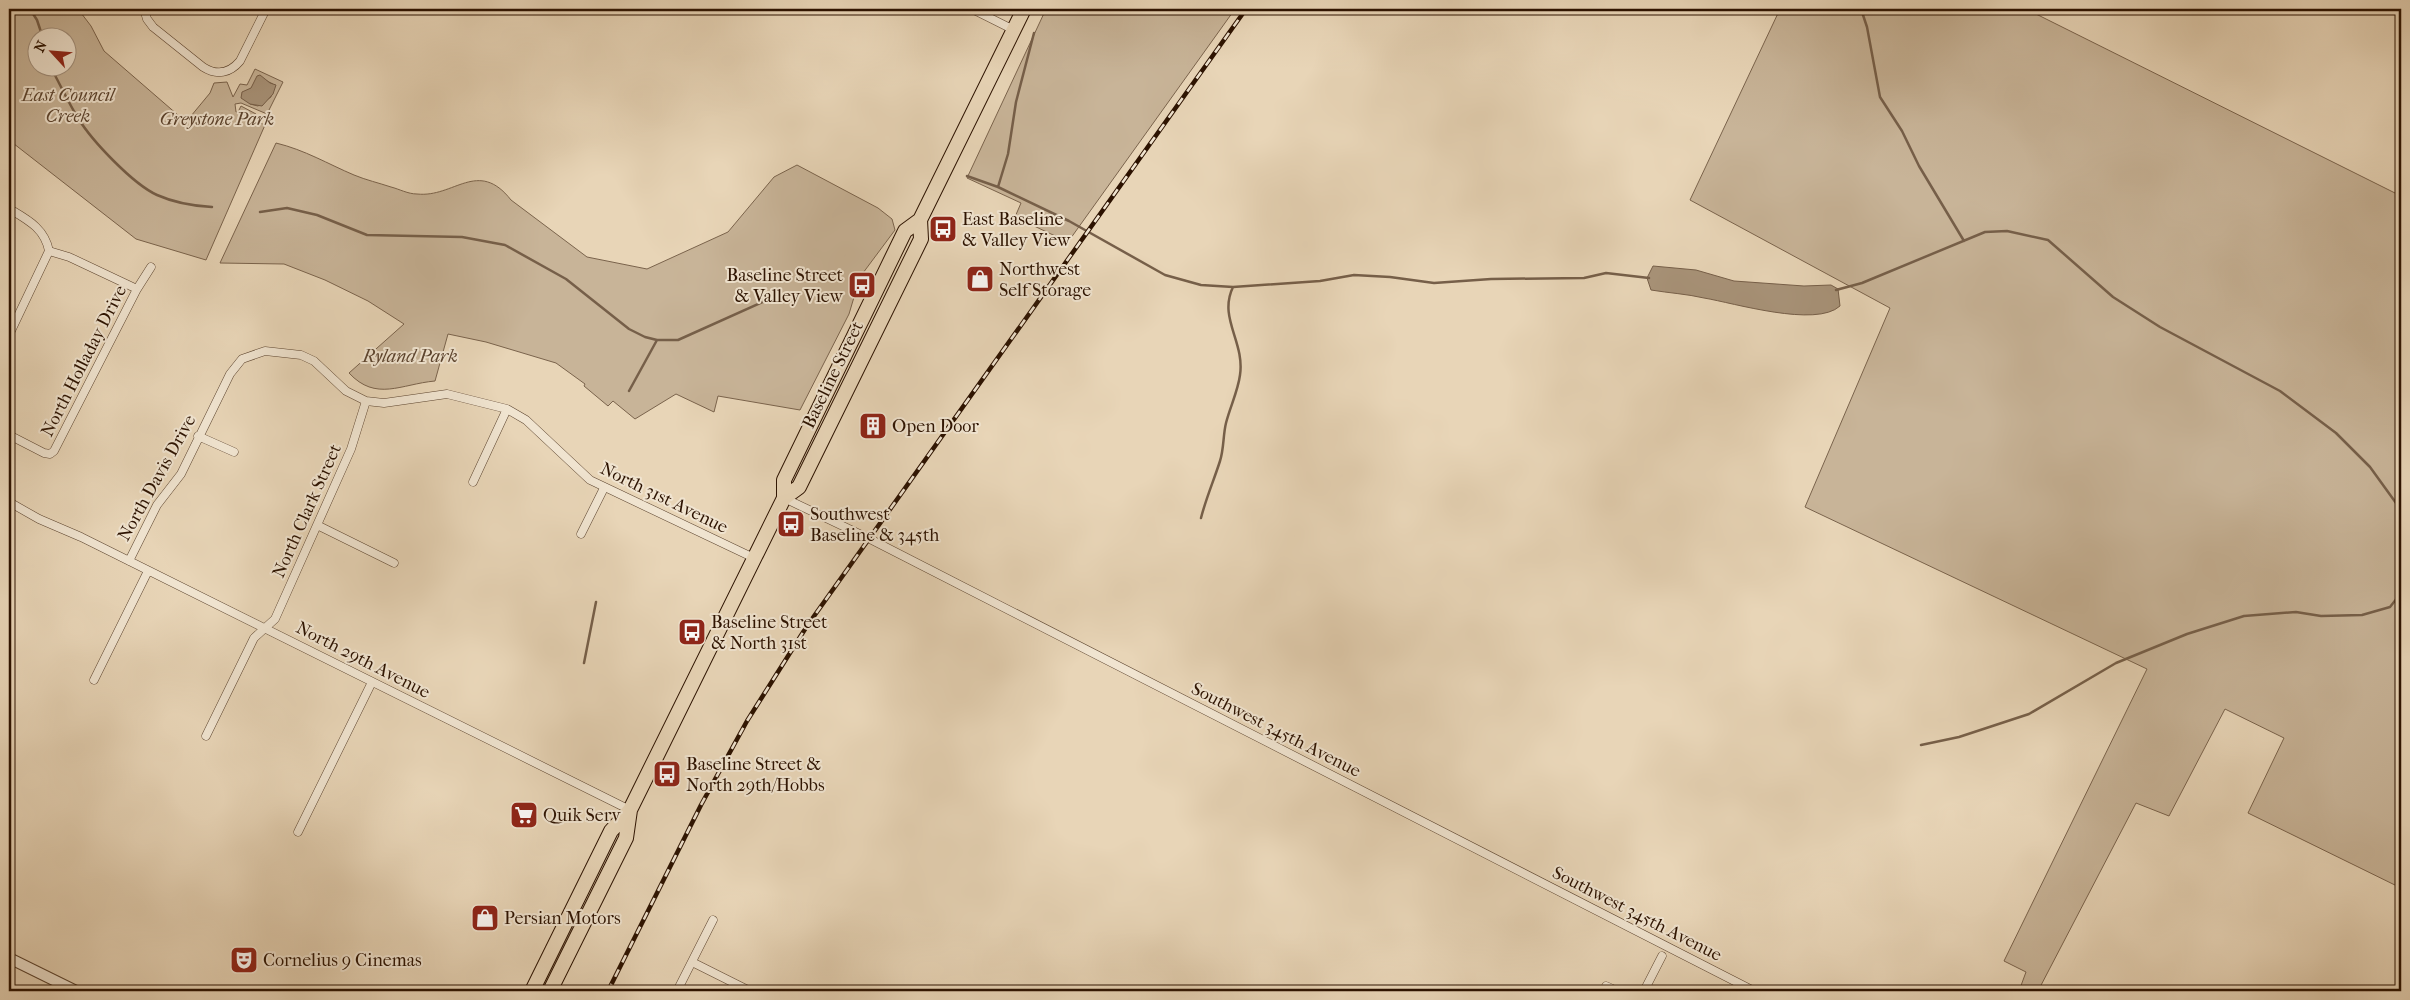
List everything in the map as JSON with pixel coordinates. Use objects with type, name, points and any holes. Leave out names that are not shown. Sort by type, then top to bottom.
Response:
[{"type":"highway","points":[[1014,30],[1024,9]]},
{"type":"highway","name":"Baseline Street","points":[[532,991],[610,831],[630,810],[784,498],[784,480],[905,231],[920,220],[1014,30]]},
{"type":"highway","name":"Baseline Street","points":[[550,991],[626,838],[630,810]]},
{"type":"street","points":[[144,9],[147,19],[153,27],[204,68],[211,72],[220,73],[235,68],[266,9]]},
{"type":"street","points":[[972,9],[1014,30]]},
{"type":"street","points":[[9,335],[49,251],[48,242],[35,224],[13,211]]},
{"type":"street","points":[[49,251],[69,257],[137,289]]},
{"type":"street","name":"North Holladay Drive","points":[[9,434],[44,453],[50,454],[54,451],[137,289],[151,267]]},
{"type":"street","name":"North 31st Avenue","points":[[242,358],[265,351],[301,355],[328,371],[346,391],[366,401],[384,403],[447,394],[507,409],[526,420],[590,480],[754,558]]},
{"type":"street","name":"North Davis Drive","points":[[130,561],[157,504],[181,474],[230,374],[242,358]]},
{"type":"street","name":"North Clark Street","points":[[206,736],[254,638],[275,619],[351,449],[366,401]]},
{"type":"street","points":[[473,482],[507,409]]},
{"type":"street","points":[[198,436],[234,452]]},
{"type":"street","points":[[581,534],[604,488]]},
{"type":"street","name":"Southwest 345th Avenue","points":[[784,498],[868,538],[1754,991]]},
{"type":"street","name":"North 29th Avenue","points":[[9,502],[38,519],[130,561],[630,810]]},
{"type":"street","points":[[317,525],[394,564]]},
{"type":"street","points":[[94,680],[148,571]]},
{"type":"street","points":[[298,832],[372,682]]},
{"type":"street","points":[[677,991],[713,920]]},
{"type":"street","points":[[1644,991],[1662,956]]},
{"type":"street","points":[[9,958],[76,991]]},
{"type":"street","points":[[692,962],[750,991]]},
{"type":"street","points":[[1606,986],[1618,991]]},
{"type":"green space","points":[[9,9],[78,9],[91,26],[104,51],[186,122],[210,93],[214,83],[227,82],[233,97],[240,84],[247,85],[255,69],[283,82],[267,114],[241,103],[235,104],[236,112],[238,112],[241,106],[256,114],[255,121],[265,125],[206,260],[136,239],[9,140]],"holes":[[[265,80],[273,84],[271,97],[258,106],[250,104],[247,91]]]},
{"type":"green space","points":[[1046,9],[1235,9],[1068,242],[1015,217],[1021,203],[967,178]]},
{"type":"green space","points":[[1780,9],[2026,9],[2401,196],[2401,888],[2248,813],[2284,738],[2225,709],[2169,816],[2136,803],[2038,991],[2019,991],[2026,972],[2004,961],[2147,669],[1805,507],[1890,308],[1690,200]]},
{"type":"green space","name":"Ryland Park","points":[[276,143],[307,153],[359,177],[410,193],[430,194],[466,183],[488,182],[499,188],[511,200],[587,257],[647,269],[728,232],[774,177],[797,165],[878,208],[892,219],[895,230],[860,277],[849,314],[800,410],[718,396],[714,412],[676,394],[635,419],[613,401],[608,406],[584,386],[585,384],[556,363],[486,342],[448,334],[435,381],[379,389],[359,382],[349,373],[404,324],[368,301],[325,280],[284,264],[220,263]]},
{"type":"shaded area","points":[[260,75],[276,85],[273,94],[262,106],[250,104],[241,98],[242,92],[251,88],[257,76]]},
{"type":"shaded area","points":[[1653,266],[1696,270],[1734,281],[1804,286],[1831,285],[1838,289],[1840,306],[1828,312],[1813,315],[1794,314],[1754,309],[1691,295],[1651,290],[1647,278]]},
{"type":"waterway","points":[[30,9],[40,28]]},
{"type":"waterway","points":[[1861,9],[1867,27],[1880,97],[1902,131],[1919,166],[1964,241]]},
{"type":"waterway","points":[[998,187],[1008,154],[1016,102],[1034,33]]},
{"type":"waterway","points":[[56,78],[84,127],[103,150],[136,182],[164,198],[184,204],[212,207]]},
{"type":"waterway","points":[[967,176],[998,187],[1069,221],[1165,275],[1201,285],[1233,287],[1320,281],[1354,275],[1390,277],[1434,283],[1491,279],[1584,278],[1606,273],[1649,278]]},
{"type":"waterway","points":[[260,212],[287,208],[317,215],[367,235],[462,237],[505,245],[566,279],[629,329],[645,337],[657,340],[678,340],[765,301]]},
{"type":"waterway","points":[[1836,290],[1862,283],[1985,232],[2007,231],[2048,240],[2113,297],[2160,327],[2280,391],[2336,433],[2370,467],[2396,503],[2401,521]]},
{"type":"waterway","points":[[1201,518],[1221,456],[1226,423],[1240,375],[1241,363],[1228,309],[1233,287]]},
{"type":"waterway","points":[[629,391],[657,340]]},
{"type":"waterway","points":[[2396,503],[2401,506]]},
{"type":"waterway","points":[[1921,745],[1959,737],[2029,714],[2116,663],[2187,634],[2244,616],[2296,612],[2321,616],[2362,615],[2390,607],[2401,593]]},
{"type":"waterway","points":[[584,663],[596,602]]},
{"type":"railway","points":[[608,991],[701,805],[747,721],[807,626],[1246,9]]},
{"type":"place","name":"East Baseline & Valley View","points":[[943,229]]},
{"type":"place","name":"Northwest Self Storage","points":[[980,279]]},
{"type":"place","name":"Baseline Street & Valley View","points":[[862,285]]},
{"type":"place","name":"Open Door","points":[[873,426]]},
{"type":"place","name":"Southwest Baseline & 345th","points":[[791,524]]},
{"type":"place","name":"Baseline Street & North 31st","points":[[692,632]]},
{"type":"place","name":"Baseline Street & North 29th/Hobbs","points":[[667,774]]},
{"type":"place","name":"Quik Serv","points":[[524,815]]},
{"type":"place","name":"Persian Motors","points":[[485,918]]},
{"type":"place","name":"Cornelius 9 Cinemas","points":[[244,960]]},
{"type":"park label","name":"East Council Creek","points":[[68,105]]},
{"type":"park label","name":"Greystone Park","points":[[217,119]]}]
